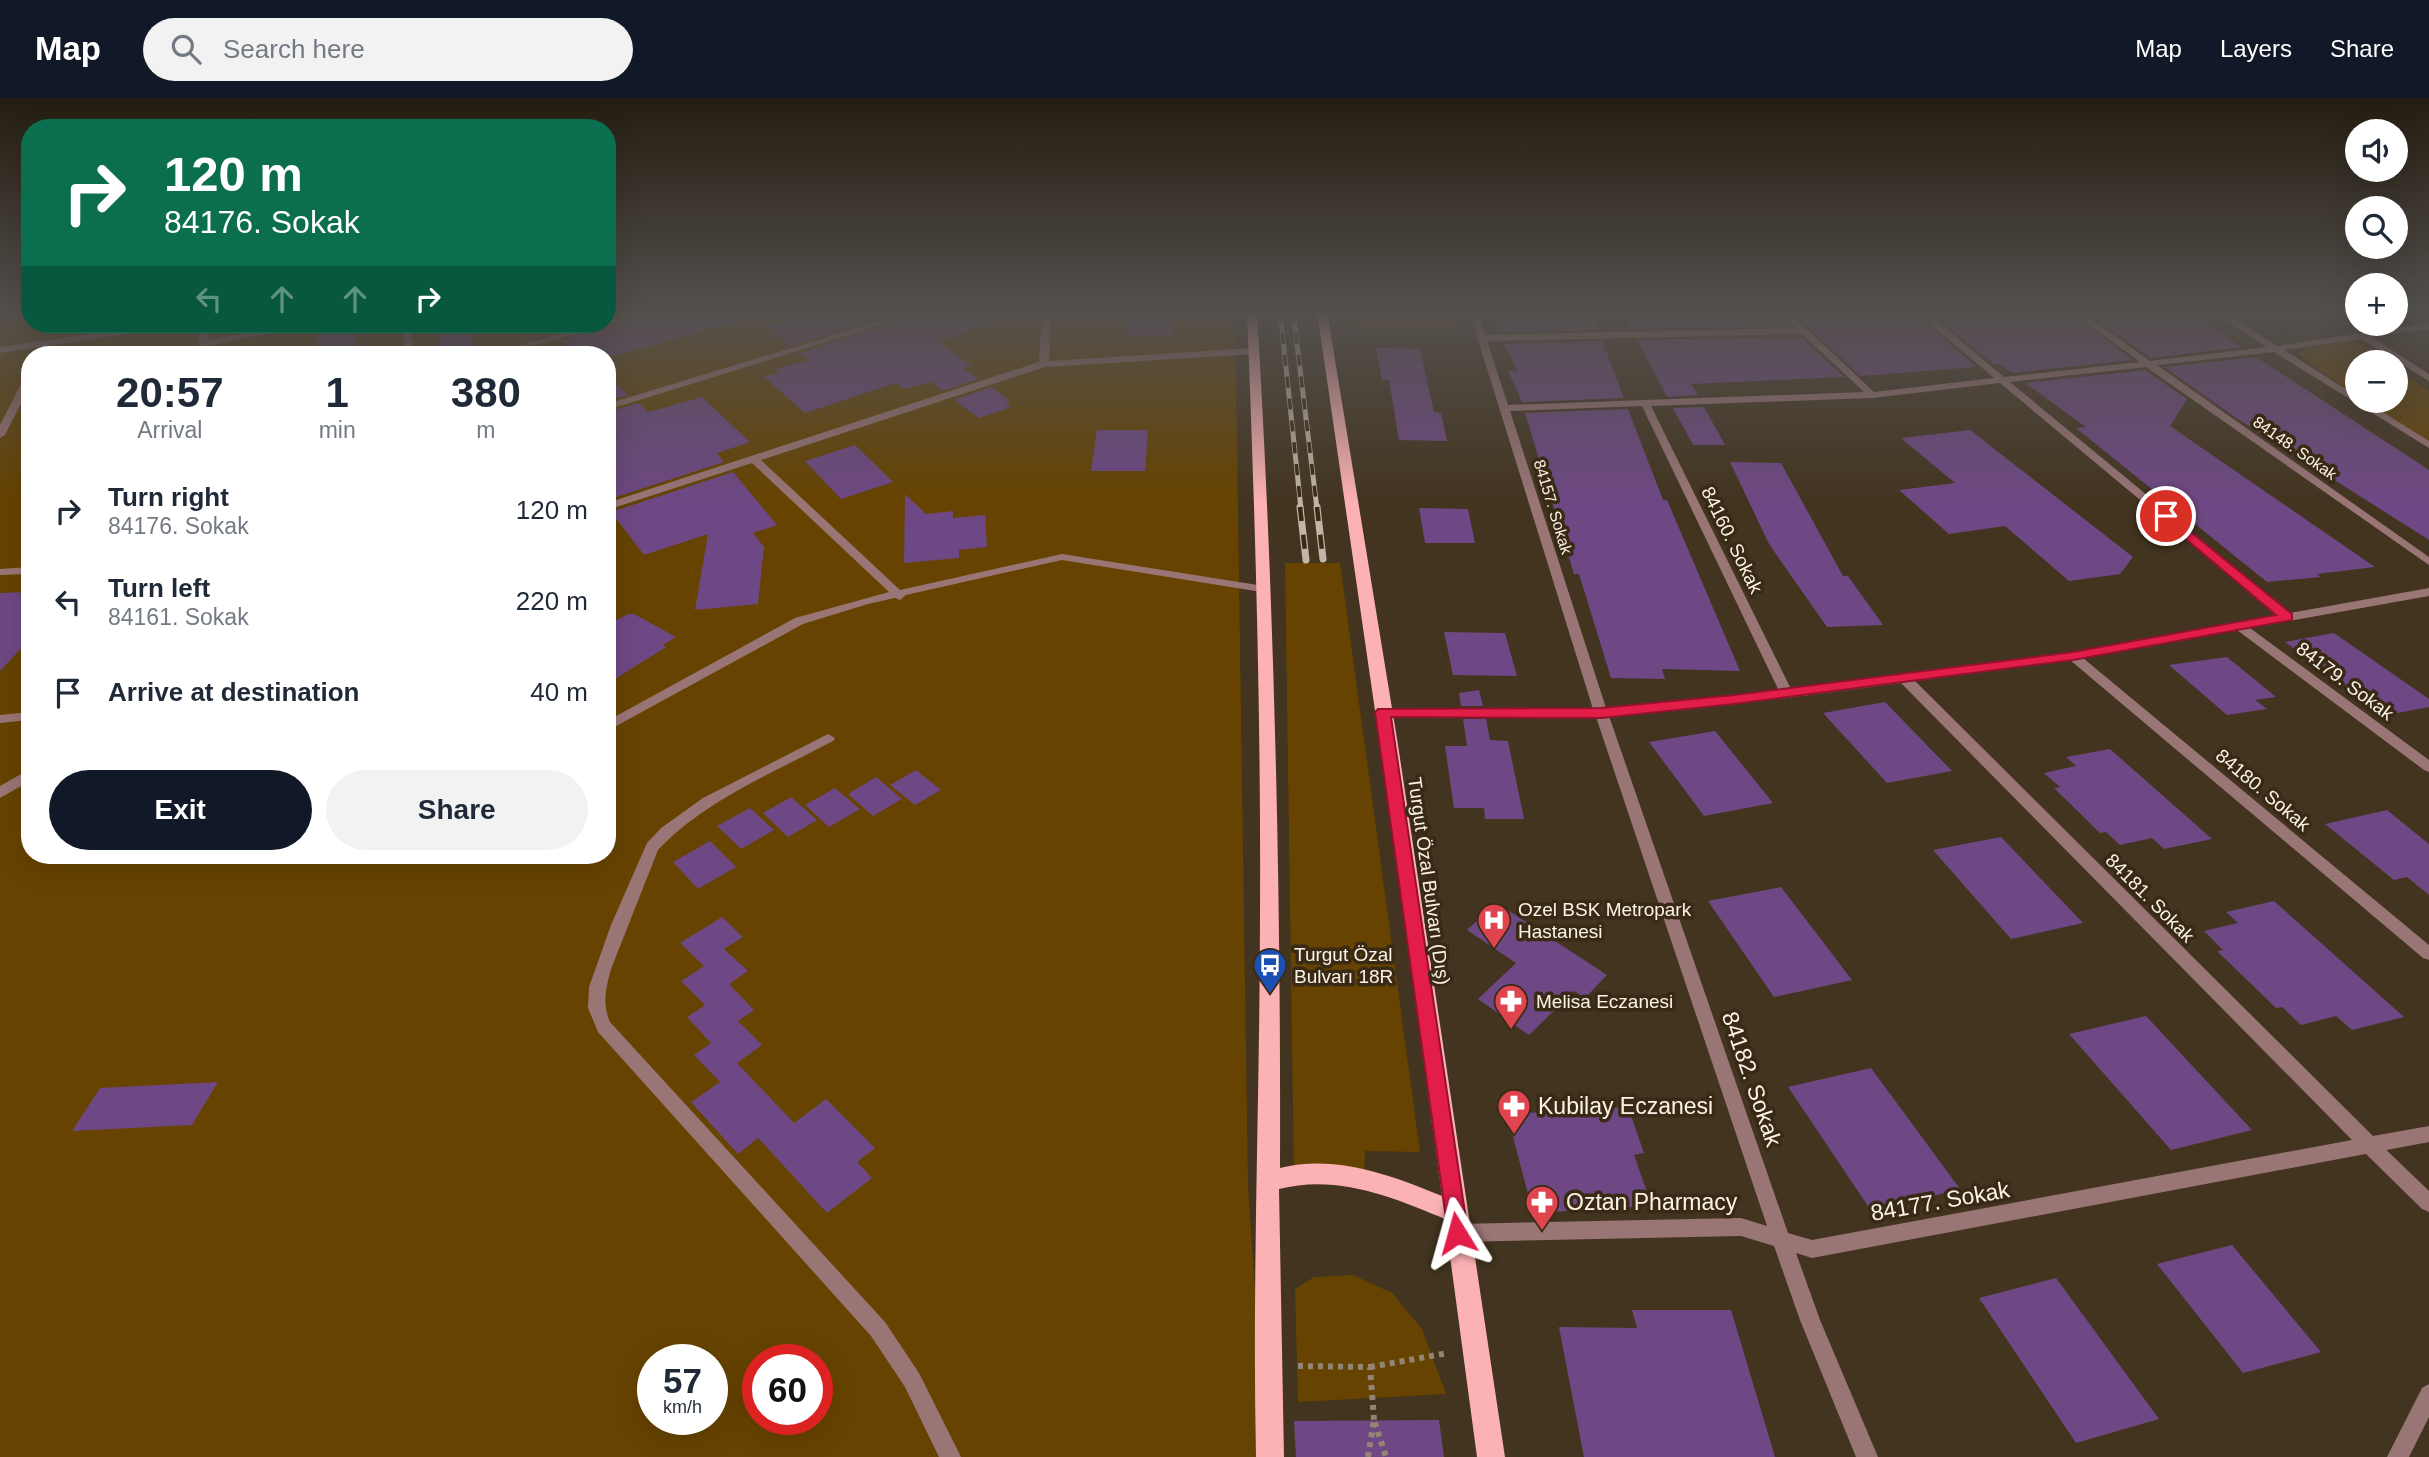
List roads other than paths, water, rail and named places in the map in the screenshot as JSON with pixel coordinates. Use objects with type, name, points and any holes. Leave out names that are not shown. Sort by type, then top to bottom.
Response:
[{"type":"main road","points":[[1255,374],[1264,590],[1270,995],[1266,1182],[1266,1366],[1270,1457]]},
{"type":"main road","name":"Turgut Özal Bulvarı (Dış)","points":[[1332,374],[1491,1457]]},
{"type":"main road","points":[[1266,1182],[1289,1174],[1329,1173],[1387,1182],[1456,1222]]},
{"type":"street","points":[[616,404],[714,374]]},
{"type":"street","points":[[616,504],[756,461],[1013,374]]},
{"type":"street","name":"84157. Sokak","points":[[1494,374],[1601,713]]},
{"type":"street","points":[[1850,374],[1872,395]]},
{"type":"street","points":[[1998,374],[2287,617]]},
{"type":"street","points":[[1505,408],[1872,395],[2061,374]]},
{"type":"street","name":"84148. Sokak","points":[[2162,374],[2429,562]]},
{"type":"street","points":[[2317,374],[2345,392]]},
{"type":"street","points":[[0,435],[4,419],[21,391]]},
{"type":"street","name":"84160. Sokak","points":[[1645,402],[1787,694]]},
{"type":"street","points":[[2379,413],[2429,445]]},
{"type":"street","points":[[756,461],[900,596]]},
{"type":"street","points":[[616,722],[799,621],[865,601],[900,596],[1062,556],[1264,590]]},
{"type":"street","points":[[0,572],[21,571]]},
{"type":"street","points":[[1383,712],[1601,713],[1787,694],[2073,656],[2429,592]]},
{"type":"street","name":"84179. Sokak","points":[[2239,626],[2429,767]]},
{"type":"street","name":"84180. Sokak","points":[[2073,656],[2429,954]]},
{"type":"street","name":"84181. Sokak","points":[[1903,677],[2429,1203]]},
{"type":"street","name":"84182. Sokak","points":[[1601,713],[1810,1320],[1867,1457]]},
{"type":"street","points":[[0,719],[21,717]]},
{"type":"street","points":[[828,738],[685,816],[660,836],[652,847],[601,974],[597,988],[598,1015],[604,1027],[878,1329],[912,1380],[950,1457]]},
{"type":"street","points":[[0,793],[21,780]]},
{"type":"street","name":"84177. Sokak","points":[[1456,1222],[1741,1227],[1811,1249],[2429,1134]]},
{"type":"street","points":[[2398,1457],[2429,1395]]},
{"type":"railway","points":[[1287,374],[1301,509]]},
{"type":"railway","points":[[1301,374],[1317,509]]},
{"type":"railway","points":[[1300,507],[1306,560]]},
{"type":"railway","points":[[1317,507],[1323,559]]},
{"type":"place","name":"Ozel BSK Metropark Hastanesi","points":[[1494,950]]},
{"type":"place","name":"Turgut Özal Bulvarı 18R","points":[[1270,995]]},
{"type":"place","name":"Melisa Eczanesi","points":[[1511,1031]]},
{"type":"place","name":"Kubilay Eczanesi","points":[[1514,1136]]},
{"type":"place","name":"Oztan Pharmacy","points":[[1542,1232]]}]
